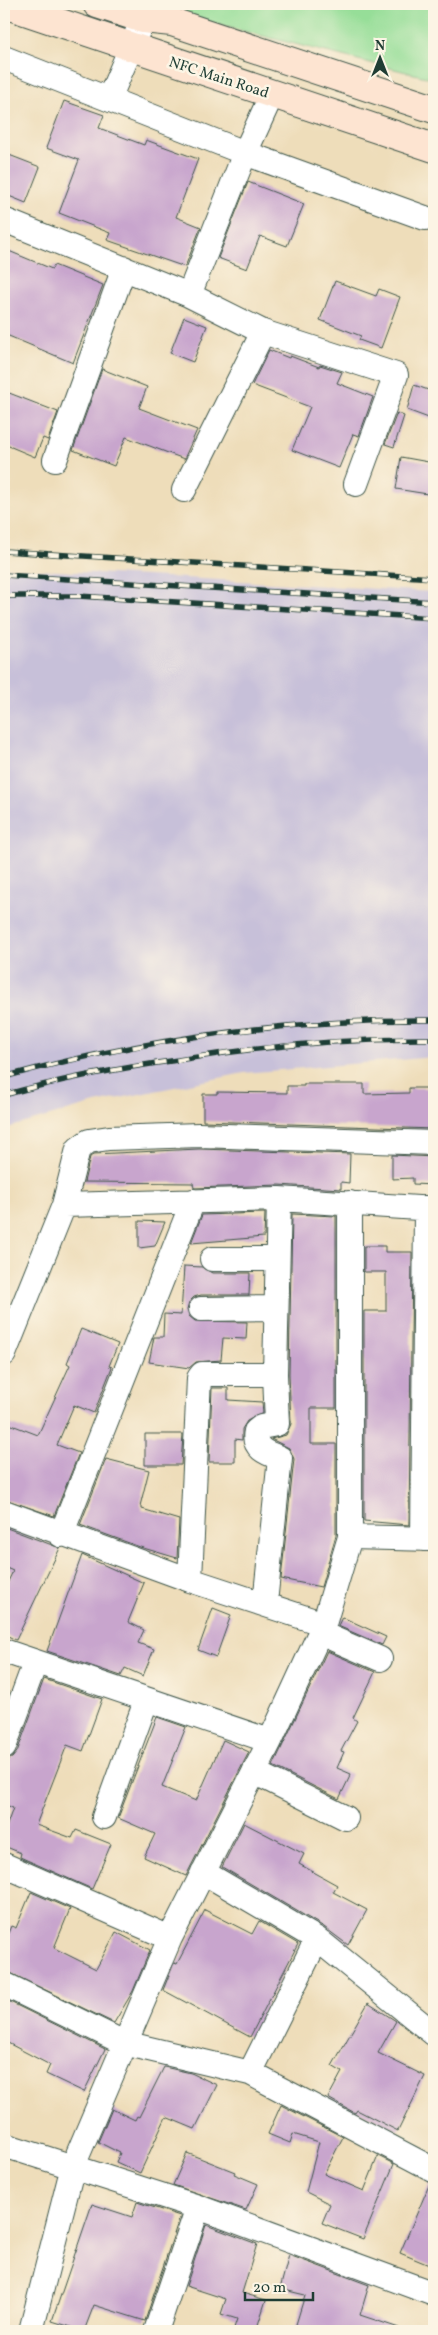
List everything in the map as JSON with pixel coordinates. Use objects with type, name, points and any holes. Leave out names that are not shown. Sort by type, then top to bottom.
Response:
[{"type":"main road","name":"NFC Main Road","points":[[4,4],[434,148]]},
{"type":"main road","points":[[96,4],[143,20],[174,13],[434,109]]},
{"type":"main road","points":[[168,60],[174,13]]},
{"type":"street","points":[[109,99],[143,20]]},
{"type":"street","points":[[4,58],[245,153],[425,218]]},
{"type":"street","points":[[189,295],[245,153],[272,94]]},
{"type":"street","points":[[4,220],[189,295],[263,332],[396,376],[356,484]]},
{"type":"street","points":[[55,460],[124,268]]},
{"type":"street","points":[[184,490],[263,332]]},
{"type":"street","points":[[4,1354],[64,1205],[78,1149],[89,1141],[108,1138],[200,1136],[434,1143]]},
{"type":"street","points":[[64,1205],[279,1199],[430,1209],[429,1539],[350,1537]]},
{"type":"street","points":[[265,1603],[280,1458],[261,1450],[256,1446],[254,1438],[256,1431],[260,1428],[277,1424],[275,1374],[279,1199]]},
{"type":"street","points":[[62,1534],[193,1201]]},
{"type":"street","points":[[30,2331],[73,2166],[170,1938],[270,1741],[322,1628],[350,1537],[350,1203]]},
{"type":"street","points":[[212,1259],[277,1259]]},
{"type":"street","points":[[201,1309],[276,1308]]},
{"type":"street","points":[[190,1580],[199,1378],[202,1374],[275,1374]]},
{"type":"street","points":[[4,1512],[190,1580],[265,1603],[322,1628],[380,1659]]},
{"type":"street","points":[[4,1651],[146,1701],[270,1741]]},
{"type":"street","points":[[4,1747],[35,1663]]},
{"type":"street","points":[[104,1817],[146,1701]]},
{"type":"street","points":[[254,1772],[346,1818]]},
{"type":"street","points":[[4,1865],[170,1938]]},
{"type":"street","points":[[203,1872],[317,1939],[434,2034]]},
{"type":"street","points":[[250,2073],[317,1939]]},
{"type":"street","points":[[4,1984],[124,2043],[250,2073],[434,2170]]},
{"type":"street","points":[[4,2145],[198,2206],[434,2294]]},
{"type":"street","points":[[156,2331],[198,2206]]},
{"type":"shaded area","points":[[4,568],[434,592],[434,1057],[244,1073],[95,1103],[4,1129]]},
{"type":"green space","points":[[177,4],[434,4],[434,79],[175,14]]},
{"type":"building","points":[[64,101],[104,115],[99,128],[144,145],[146,140],[198,159],[176,217],[201,227],[185,267],[107,240],[110,233],[59,213],[79,160],[46,148]]},
{"type":"building","points":[[4,153],[40,167],[26,203],[4,194]]},
{"type":"building","points":[[248,182],[304,204],[287,246],[260,236],[247,269],[218,258]]},
{"type":"building","points":[[4,249],[52,269],[54,265],[103,285],[73,363],[4,334]]},
{"type":"building","points":[[335,281],[376,296],[379,289],[400,297],[381,348],[359,340],[361,336],[320,320]]},
{"type":"building","points":[[184,317],[207,326],[193,362],[170,353]]},
{"type":"building","points":[[269,350],[289,358],[290,356],[319,367],[320,365],[342,372],[337,383],[373,397],[359,436],[353,434],[339,468],[292,450],[310,407],[252,385]]},
{"type":"building","points":[[102,369],[147,387],[139,408],[197,430],[184,459],[126,437],[114,466],[73,450]]},
{"type":"building","points":[[414,385],[434,392],[434,420],[407,410]]},
{"type":"building","points":[[4,391],[58,412],[48,440],[43,438],[35,457],[4,444]]},
{"type":"building","points":[[397,413],[404,416],[394,447],[385,444]]},
{"type":"building","points":[[401,457],[434,463],[434,495],[396,489]]},
{"type":"building","points":[[304,1084],[364,1084],[364,1094],[409,1093],[409,1088],[434,1088],[434,1129],[203,1121],[203,1094],[217,1094],[217,1092],[287,1093],[287,1086],[304,1086]]},
{"type":"building","points":[[199,1149],[350,1154],[349,1183],[341,1182],[341,1189],[279,1185],[194,1188],[193,1183],[84,1182],[90,1157],[94,1154]]},
{"type":"building","points":[[392,1155],[434,1157],[434,1185],[413,1184],[413,1178],[392,1179]]},
{"type":"building","points":[[265,1213],[264,1237],[191,1243],[202,1215]]},
{"type":"building","points":[[292,1214],[336,1216],[336,1408],[311,1408],[311,1444],[336,1444],[336,1535],[321,1587],[281,1579],[294,1459],[289,1448],[271,1439],[286,1435],[291,1424],[289,1374]]},
{"type":"building","points":[[139,1221],[165,1222],[155,1246],[139,1248]]},
{"type":"building","points":[[364,1246],[385,1246],[385,1252],[412,1252],[409,1525],[364,1521],[364,1311],[386,1311],[386,1272],[364,1272]]},
{"type":"building","points":[[184,1266],[202,1267],[212,1273],[250,1273],[249,1295],[201,1295],[194,1297],[189,1302],[187,1309],[189,1316],[195,1321],[247,1322],[246,1339],[223,1338],[221,1360],[196,1362],[189,1368],[149,1362],[154,1337],[163,1337],[164,1314],[181,1315]]},
{"type":"building","points":[[81,1329],[118,1344],[109,1366],[112,1367],[94,1413],[74,1405],[57,1445],[79,1453],[54,1516],[4,1499],[4,1422],[38,1435],[70,1365],[67,1363]]},
{"type":"building","points":[[212,1388],[228,1388],[228,1400],[262,1402],[263,1413],[247,1421],[242,1429],[242,1440],[235,1439],[235,1462],[209,1462]]},
{"type":"building","points":[[145,1434],[183,1434],[181,1465],[145,1465]]},
{"type":"building","points":[[106,1459],[149,1470],[140,1506],[142,1506],[142,1509],[179,1520],[177,1558],[140,1547],[80,1525]]},
{"type":"building","points":[[4,1527],[60,1548],[16,1640],[4,1634],[4,1590],[13,1571],[4,1567]]},
{"type":"building","points":[[82,1555],[144,1583],[128,1622],[144,1630],[138,1643],[154,1649],[143,1676],[125,1668],[121,1676],[47,1651]]},
{"type":"building","points":[[213,1608],[231,1615],[216,1657],[198,1650]]},
{"type":"building","points":[[342,1617],[386,1637],[382,1645],[338,1626]]},
{"type":"building","points":[[327,1651],[375,1672],[353,1718],[357,1721],[341,1751],[344,1752],[337,1768],[351,1774],[339,1799],[273,1766]]},
{"type":"building","points":[[44,1679],[102,1699],[83,1751],[67,1745],[36,1825],[72,1838],[76,1830],[111,1844],[92,1889],[20,1857],[21,1853],[4,1846],[4,1833],[13,1808],[4,1804],[4,1760],[12,1758],[17,1752]]},
{"type":"building","points":[[157,1717],[186,1727],[162,1787],[196,1801],[223,1740],[249,1752],[186,1876],[144,1857],[155,1834],[118,1818]]},
{"type":"building","points":[[244,1823],[304,1854],[299,1864],[337,1885],[333,1892],[367,1910],[348,1945],[324,1927],[222,1867]]},
{"type":"building","points":[[31,1892],[70,1909],[54,1948],[96,1969],[116,1932],[150,1950],[133,1991],[114,2023],[4,1970],[4,1943],[11,1926],[16,1928]]},
{"type":"building","points":[[205,1910],[252,1934],[259,1921],[298,1944],[250,2037],[163,1990],[174,1963],[177,1964]]},
{"type":"building","points":[[4,1999],[105,2049],[84,2092],[46,2074],[50,2065],[4,2041]]},
{"type":"building","points":[[368,2003],[396,2021],[378,2053],[425,2076],[398,2131],[357,2110],[355,2113],[328,2098],[342,2072],[332,2066]]},
{"type":"building","points":[[164,2067],[191,2073],[217,2085],[195,2129],[166,2117],[140,2173],[116,2162],[120,2153],[98,2142],[112,2109],[135,2120],[137,2116],[139,2117]]},
{"type":"building","points":[[281,2105],[343,2137],[324,2174],[364,2191],[378,2156],[394,2164],[363,2239],[322,2223],[330,2204],[306,2192],[319,2142],[293,2134],[290,2143],[268,2134]]},
{"type":"building","points":[[187,2153],[235,2172],[234,2174],[258,2184],[246,2210],[173,2185]]},
{"type":"building","points":[[430,2183],[434,2184],[434,2267],[400,2253]]},
{"type":"building","points":[[137,2202],[180,2216],[145,2321],[94,2305],[84,2331],[52,2321],[92,2204],[132,2217]]},
{"type":"building","points":[[206,2225],[257,2244],[242,2293],[266,2300],[256,2331],[233,2331],[237,2319],[221,2314],[226,2299],[186,2286]]},
{"type":"building","points":[[289,2255],[369,2285],[360,2315],[399,2328],[399,2331],[294,2331],[305,2295],[280,2289]]},
{"type":"railway","points":[[4,551],[434,578]]},
{"type":"railway","points":[[4,575],[434,602]]},
{"type":"railway","points":[[4,596],[78,596],[434,618]]},
{"type":"railway","points":[[4,1077],[110,1052],[217,1034],[326,1023],[434,1020]]},
{"type":"railway","points":[[4,1095],[112,1070],[242,1051],[306,1044],[434,1039]]}]
